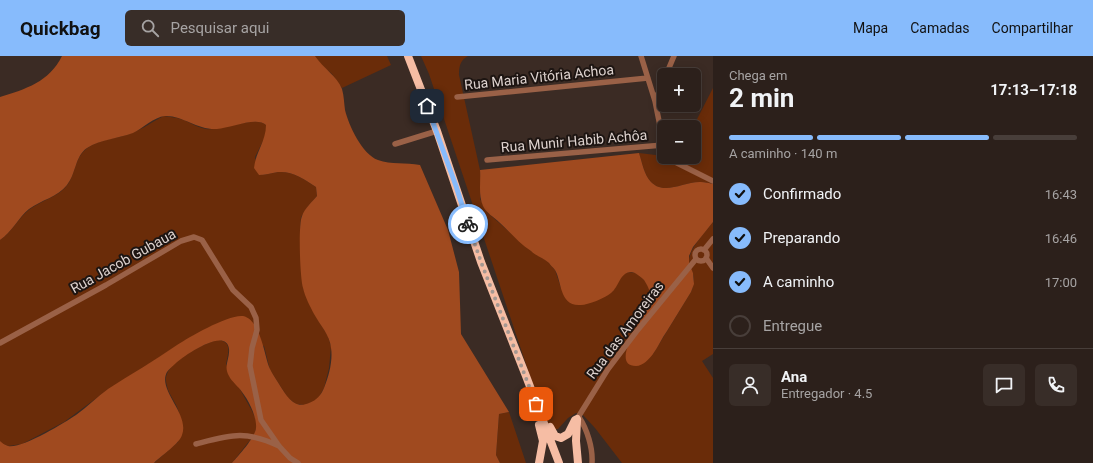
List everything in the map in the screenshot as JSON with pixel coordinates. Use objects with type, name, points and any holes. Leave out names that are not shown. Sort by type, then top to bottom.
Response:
[{"type":"highway","points":[[408,56],[437,132],[481,262],[559,463]]},
{"type":"highway","points":[[526,376],[532,381],[552,433],[555,436],[558,438],[564,437],[568,434],[578,418]]},
{"type":"highway","points":[[526,376],[525,382],[542,433],[543,441],[539,463]]},
{"type":"highway","points":[[578,418],[576,441],[578,463]]},
{"type":"street","points":[[641,56],[655,101],[659,120]]},
{"type":"street","points":[[669,68],[674,56]]},
{"type":"street","name":"Rua Maria Vitória Achoa","points":[[457,97],[648,78]]},
{"type":"street","points":[[655,101],[657,96]]},
{"type":"street","points":[[395,144],[437,132]]},
{"type":"street","name":"Rua Munir Habib Achôa","points":[[487,160],[657,147]]},
{"type":"street","points":[[679,164],[713,181]]},
{"type":"street","name":"Rua Jacob Gubaua","points":[[0,343],[106,285],[181,241],[194,237],[202,240],[233,290],[251,308],[256,318],[256,330],[250,366],[261,420],[279,446],[290,458],[298,463]]},
{"type":"street","name":"Rua das Amoreiras","points":[[578,418],[608,369],[636,332],[696,259],[694,254],[696,251],[700,249],[704,250],[713,239]]},
{"type":"street","points":[[704,250],[707,254],[706,258],[713,268]]},
{"type":"street","points":[[696,259],[701,261],[706,258]]},
{"type":"street","points":[[578,418],[582,422],[590,441],[592,463]]},
{"type":"street","points":[[196,444],[225,436],[247,435],[263,438],[279,446]]},
{"type":"shaded area","points":[[62,56],[315,56],[340,84],[343,92],[345,110],[350,124],[357,139],[367,152],[372,157],[383,162],[420,165],[448,230],[459,272],[461,334],[509,412],[499,414],[496,455],[500,463],[232,463],[253,437],[256,424],[254,414],[247,400],[227,372],[229,349],[226,343],[220,341],[204,345],[195,350],[176,363],[167,372],[165,379],[166,386],[182,419],[182,435],[178,442],[154,463],[0,463],[0,441],[8,446],[14,446],[23,444],[43,435],[76,415],[108,389],[183,341],[219,322],[237,316],[249,318],[253,323],[263,344],[270,369],[285,393],[291,400],[299,405],[312,402],[323,391],[331,363],[329,339],[306,298],[301,274],[301,221],[305,210],[317,196],[316,187],[298,176],[289,173],[278,172],[259,175],[254,168],[266,131],[266,125],[262,123],[250,122],[217,129],[210,129],[171,116],[165,116],[153,120],[133,133],[92,145],[83,151],[67,185],[59,193],[29,209],[0,240],[0,97],[19,91],[44,78],[57,65]]},
{"type":"shaded area","points":[[315,56],[387,56],[391,65],[342,88],[332,74],[319,63]]},
{"type":"shaded area","points":[[421,56],[468,56],[460,64],[459,75],[480,170],[480,199],[488,213],[531,251],[547,261],[555,270],[561,288],[612,292],[624,274],[629,272],[634,273],[642,278],[650,291],[651,296],[646,317],[653,354],[691,292],[694,279],[689,263],[689,257],[698,241],[713,222],[713,354],[702,361],[713,378],[713,463],[622,463],[595,428],[583,415],[576,413],[568,418],[558,429],[551,430],[543,415],[429,74]]},
{"type":"shaded area","points":[[713,88],[713,184],[706,182],[695,182],[668,188],[656,186],[647,176],[639,153],[657,155],[657,164],[701,164],[701,120],[697,120]]},
{"type":"shaded area","points":[[164,116],[181,119],[206,129],[221,128],[247,122],[261,122],[266,125],[266,135],[255,157],[259,175],[278,172],[289,173],[298,176],[316,187],[317,196],[301,217],[300,228],[303,288],[315,315],[328,336],[331,347],[329,368],[324,388],[315,401],[305,405],[296,404],[288,398],[270,370],[264,346],[195,335],[106,391],[64,422],[22,444],[8,446],[1,443],[0,240],[30,209],[60,192],[68,184],[77,161],[86,149],[96,143],[136,131]]},
{"type":"shaded area","points":[[639,153],[647,176],[656,186],[668,188],[695,182],[706,182],[713,184],[713,222],[693,247],[689,256],[689,263],[693,273],[694,284],[691,292],[653,354],[643,364],[636,366],[628,364],[626,357],[627,348],[631,338],[650,302],[650,293],[644,280],[634,273],[627,273],[624,274],[614,290],[605,297],[584,305],[574,305],[569,302],[562,292],[555,270],[549,263],[522,245],[484,208],[481,202],[480,170]]},
{"type":"shaded area","points":[[217,340],[222,341],[227,345],[228,352],[226,364],[256,420],[254,435],[232,463],[154,463],[178,442],[180,417],[177,407],[168,390],[166,380],[167,374],[175,363],[181,358],[204,345]]},
{"type":"shaded area","points":[[509,412],[526,463],[500,463],[496,455],[499,414]]},
{"type":"way so far","points":[[468,224],[481,262],[536,404]]},
{"type":"route","points":[[427,106],[468,224]]}]
